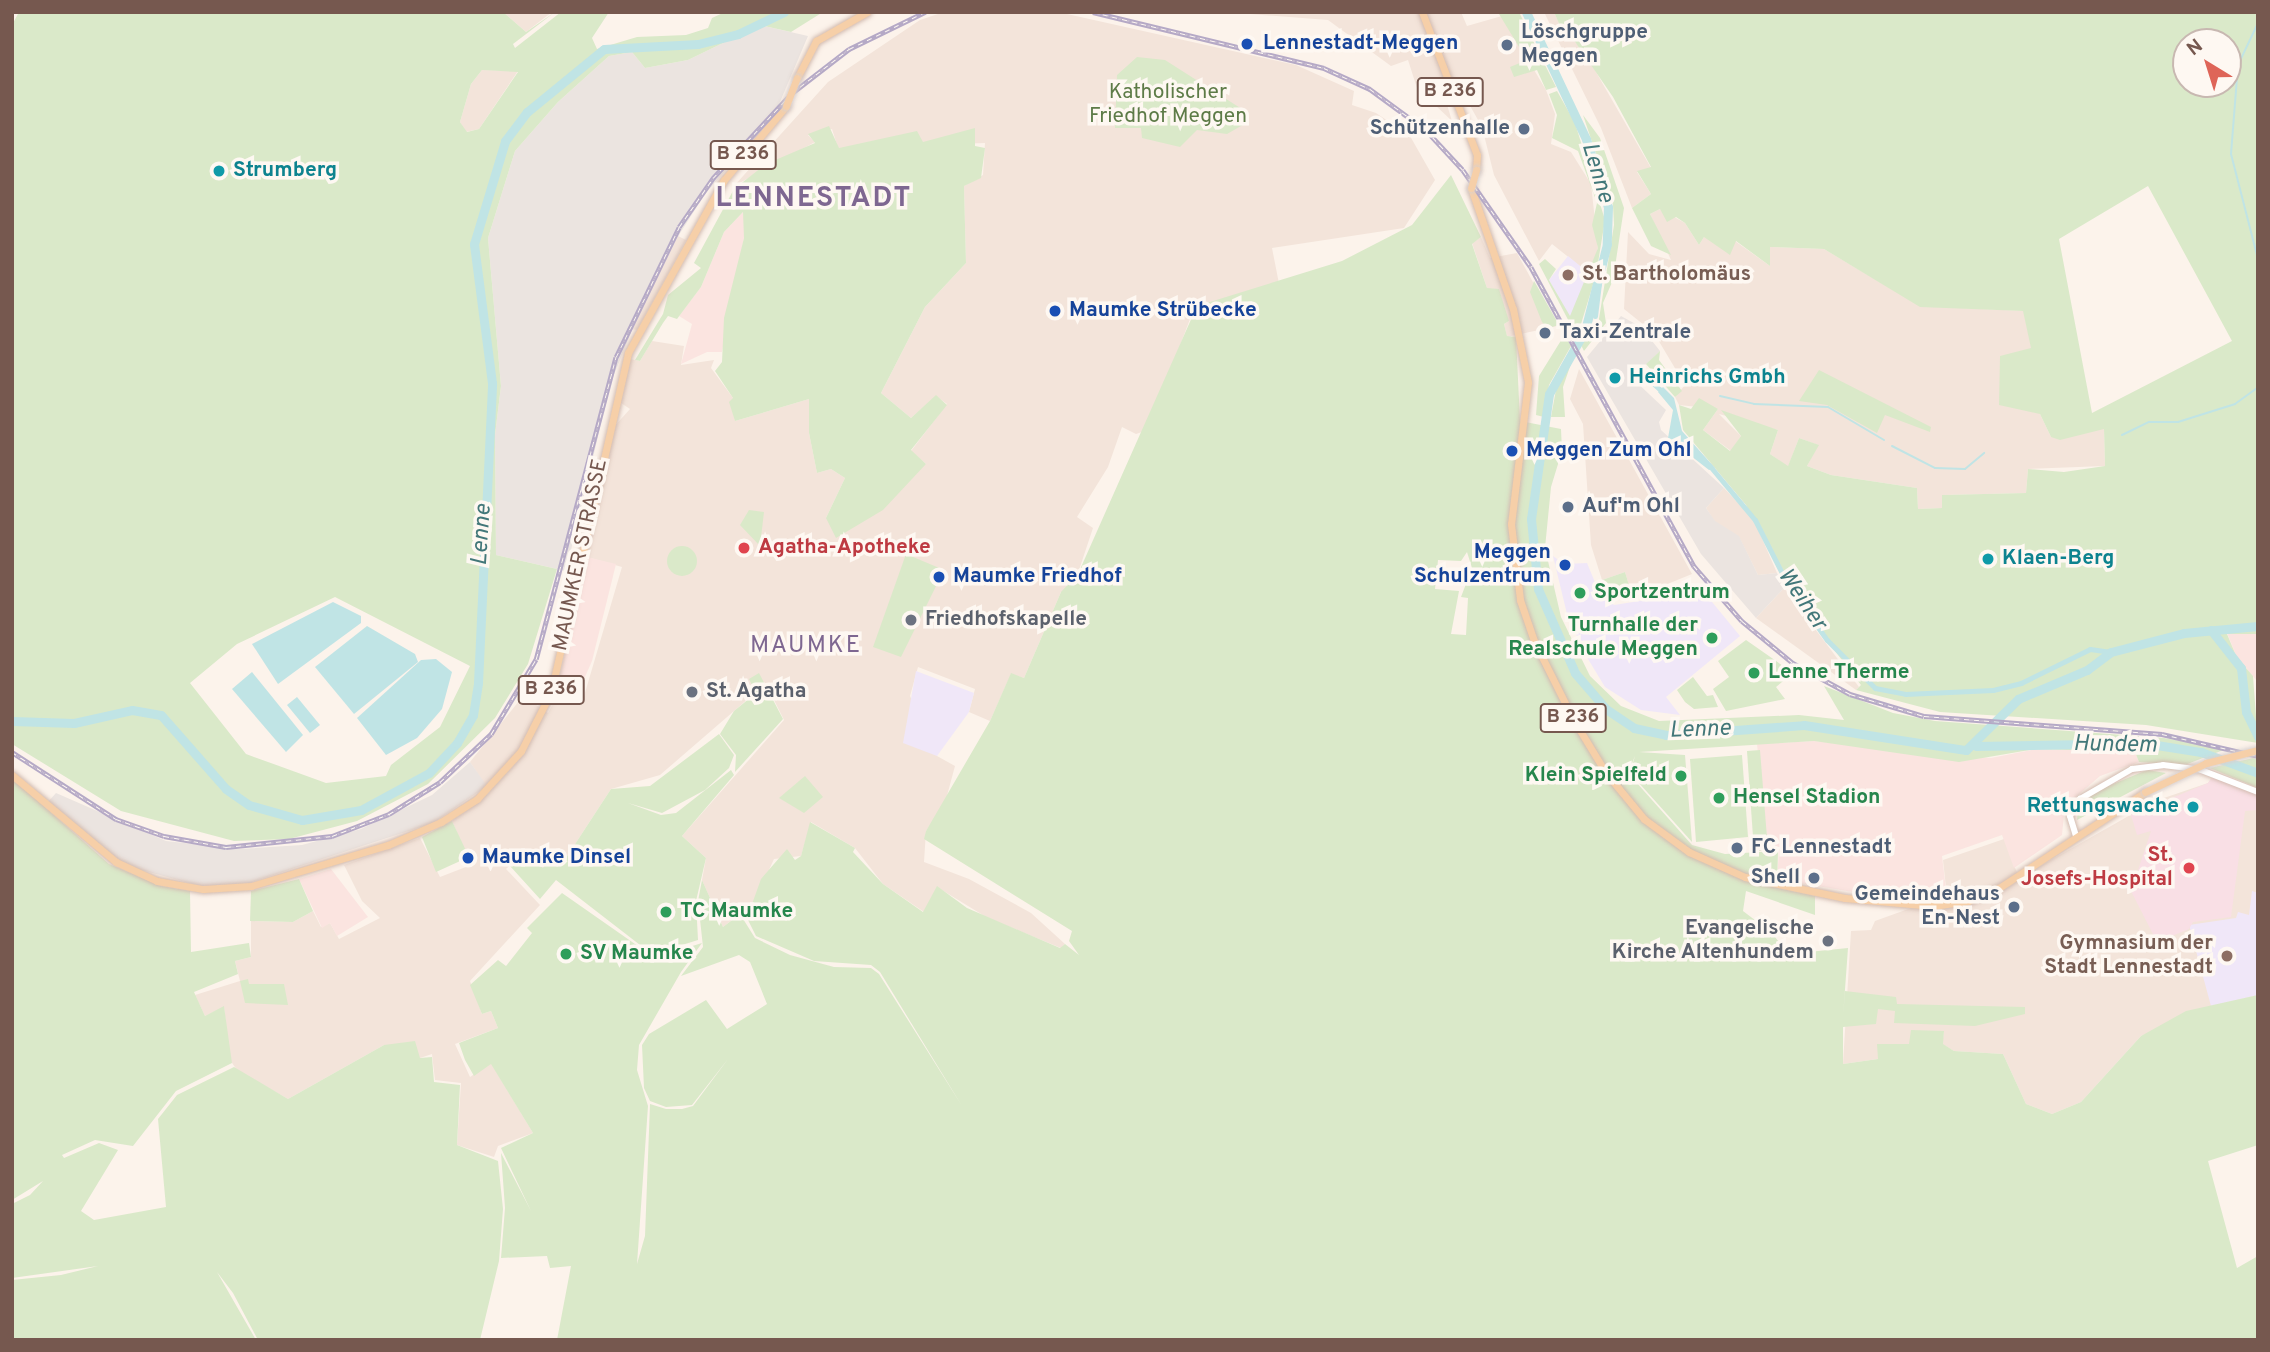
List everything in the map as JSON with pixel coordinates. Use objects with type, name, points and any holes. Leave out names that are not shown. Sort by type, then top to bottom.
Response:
[{"type":"main road","name":"MAUMKER STRASSE","points":[[12,775],[79,836],[134,872],[194,888],[251,886],[417,834],[477,799],[513,763],[541,718],[555,676],[619,379],[724,180],[786,106],[816,41],[867,12]]},
{"type":"main road","name":"B 236","points":[[1422,12],[1477,155],[1471,188],[1522,344],[1528,415],[1519,465],[1511,546],[1520,600],[1541,657],[1593,753],[1622,794],[1673,842],[1707,862],[1769,884],[1898,905],[1961,902],[1999,888],[2145,792],[2206,763],[2258,750]]},
{"type":"main road","points":[[2076,836],[2070,820],[2080,799],[2132,769],[2163,765],[2201,770],[2258,792]]},
{"type":"shaded area","points":[[503,12],[552,12],[526,32]]},
{"type":"shaded area","points":[[944,12],[1058,12],[1296,65],[1354,91],[1352,105],[1376,113],[1410,136],[1435,180],[1404,228],[1272,248],[1283,304],[1190,319],[1148,430],[1136,434],[1122,427],[1108,467],[1077,517],[1093,528],[1070,597],[1061,592],[1024,678],[1011,674],[990,721],[969,712],[975,689],[918,667],[910,696],[937,756],[955,766],[945,803],[926,831],[924,862],[969,879],[1031,913],[1065,944],[1061,948],[986,917],[937,887],[924,912],[883,884],[855,848],[811,822],[801,856],[774,859],[747,918],[741,913],[723,927],[702,880],[706,858],[682,836],[784,720],[769,690],[756,692],[660,775],[611,789],[564,861],[549,860],[544,869],[524,852],[506,869],[540,905],[470,981],[482,1014],[491,1011],[498,1028],[455,1044],[470,1077],[491,1063],[533,1133],[498,1146],[494,1157],[457,1145],[461,1083],[435,1080],[432,1054],[420,1058],[384,1045],[288,1099],[237,1070],[230,1060],[224,1007],[205,1016],[195,995],[240,981],[235,961],[251,957],[251,921],[293,922],[313,911],[321,927],[330,923],[339,939],[380,918],[362,901],[344,865],[420,838],[440,877],[471,865],[452,821],[490,792],[470,762],[523,696],[548,713],[557,697],[582,703],[622,567],[587,557],[613,428],[630,409],[618,401],[630,359],[640,361],[652,341],[684,346],[681,365],[714,360],[711,368],[733,398],[735,421],[809,399],[809,433],[817,473],[831,469],[845,478],[826,518],[926,464],[911,451],[947,404],[936,396],[911,418],[881,393],[925,307],[966,263],[964,186],[983,175],[985,143],[838,148],[832,129],[808,135],[815,142],[734,186],[828,82],[920,20]]},
{"type":"shaded area","points":[[1225,12],[1461,12],[1467,26],[1502,16],[1546,90],[1555,114],[1551,144],[1571,152],[1591,184],[1598,248],[1591,275],[1552,244],[1539,261],[1494,175],[1482,127],[1456,81],[1440,82],[1452,121],[1417,88],[1408,60],[1391,66],[1328,20]]},
{"type":"shaded area","points":[[1544,12],[1554,12],[1564,34],[1569,33],[1592,65],[1651,168],[1637,172],[1651,194],[1632,208],[1601,128]]},
{"type":"shaded area","points":[[760,25],[808,36],[774,116],[705,194],[656,271],[611,382],[566,571],[496,555],[495,435],[501,386],[488,238],[515,151],[558,102],[609,56],[632,52],[645,68],[688,60]]},
{"type":"shaded area","points":[[482,70],[518,71],[479,129],[466,132],[460,122],[471,84]]},
{"type":"shaded area","points":[[1660,209],[1685,223],[1699,245],[1704,237],[1735,241],[1770,266],[1770,247],[1824,249],[1920,306],[2024,311],[2032,332],[2040,414],[2051,437],[2104,428],[2105,466],[2028,469],[2026,493],[1942,495],[1942,508],[1918,509],[1917,488],[1831,475],[1807,466],[1818,445],[1799,438],[1788,467],[1770,454],[1778,430],[1719,414],[1741,436],[1731,451],[1703,430],[1718,409],[1679,405],[1675,397],[1685,385],[1654,333],[1624,309],[1628,232],[1649,254],[1671,260],[1650,214]]},
{"type":"shaded area","points":[[744,211],[744,238],[722,352],[707,352],[681,364],[692,324],[679,316],[701,287],[724,232]]},
{"type":"shaded area","points":[[678,236],[686,240],[637,330],[631,329]]},
{"type":"shaded area","points":[[1481,237],[1490,258],[1517,253],[1557,326],[1507,337],[1504,324],[1509,321],[1487,288],[1472,243]]},
{"type":"shaded area","points":[[1568,256],[1591,275],[1570,317],[1549,280]]},
{"type":"shaded area","points":[[1621,316],[1641,327],[1660,351],[1632,378],[1666,410],[1659,422],[1661,430],[1724,488],[1706,508],[1715,521],[1739,536],[1758,575],[1777,573],[1784,588],[1756,618],[1701,554],[1587,357]]},
{"type":"shaded area","points":[[1579,369],[1692,574],[1633,598],[1625,572],[1602,580],[1591,545],[1583,424],[1570,399]]},
{"type":"shaded area","points":[[1724,488],[1754,520],[1777,573],[1758,575],[1739,537],[1715,522],[1706,508]]},
{"type":"shaded area","points":[[1553,556],[1564,564],[1587,563],[1599,592],[1614,605],[1703,591],[1740,636],[1666,697],[1680,715],[1641,710],[1605,687],[1585,654],[1567,614]]},
{"type":"shaded area","points":[[587,557],[616,564],[592,661],[577,695],[557,688]]},
{"type":"shaded area","points":[[1784,588],[1859,687],[1856,690],[1756,618]]},
{"type":"shaded area","points":[[2227,633],[2258,634],[2258,682],[2237,658]]},
{"type":"shaded area","points":[[916,671],[974,693],[969,712],[937,756],[903,743]]},
{"type":"shaded area","points":[[1814,741],[1991,758],[2036,749],[2135,752],[2139,762],[2100,776],[2077,796],[2064,814],[2062,835],[2014,868],[2002,835],[1942,856],[1947,898],[1882,897],[1777,879],[1779,850],[1768,850],[1757,744]]},
{"type":"shaded area","points":[[470,762],[487,786],[433,823],[249,883],[204,887],[127,866],[47,803],[56,793],[166,841],[240,849],[302,845],[361,829],[432,795]]},
{"type":"shaded area","points":[[2214,774],[2258,792],[2258,995],[2211,1006],[2141,1036],[2081,1102],[2052,1114],[2026,1104],[2003,1054],[1954,1051],[1942,1044],[1944,1032],[1909,1044],[1878,1045],[1878,1059],[1843,1064],[1851,931],[1871,930],[1875,921],[1911,908],[1948,906],[1943,860],[2004,839],[2019,878],[2155,801],[2208,783]]},
{"type":"shaded area","name":"St. Josefs-Hospital","points":[[2214,774],[2258,792],[2258,810],[2245,811],[2231,917],[2193,922],[2189,929],[2157,942],[2131,891],[2151,831],[2137,835],[2131,815],[2208,783]]},
{"type":"shaded area","points":[[331,869],[368,917],[337,936],[330,923],[322,928],[299,879]]},
{"type":"shaded area","name":"Gymnasium der Stadt Lennestadt","points":[[2252,891],[2258,893],[2258,995],[2211,1006],[2189,925],[2236,918],[2238,912],[2249,915]]},
{"type":"green space","points":[[19,12],[503,12],[526,32],[555,12],[513,44],[515,48],[561,12],[609,12],[592,38],[597,49],[637,37],[686,35],[708,28],[712,18],[725,12],[823,12],[791,32],[760,25],[688,60],[645,68],[632,52],[609,56],[558,102],[515,151],[488,238],[501,386],[495,435],[496,555],[557,569],[528,664],[495,718],[428,784],[357,821],[289,839],[234,841],[121,811],[12,744],[12,25]],"holes":[[[482,70],[518,72],[479,129],[467,132],[460,122],[471,84]],[[335,597],[470,666],[440,727],[391,765],[386,776],[326,783],[246,754],[190,683],[237,644]]]},
{"type":"green space","points":[[1519,12],[1556,87],[1546,90],[1537,70],[1514,77],[1510,67],[1527,60],[1499,14]]},
{"type":"green space","points":[[1554,12],[2258,12],[2258,634],[2227,634],[2237,658],[2253,676],[2258,743],[2146,725],[1940,712],[1856,690],[1861,685],[1789,591],[1746,505],[1683,430],[1679,405],[1691,409],[1699,398],[1718,409],[1703,430],[1730,451],[1741,436],[1721,410],[1778,430],[1770,454],[1788,466],[1799,438],[1819,445],[1807,466],[1831,475],[1917,488],[1918,509],[1942,508],[1942,495],[2026,493],[2028,469],[2064,472],[2105,466],[2104,429],[2060,440],[2051,437],[2040,414],[1999,405],[2000,356],[2031,348],[2023,311],[1920,307],[1824,249],[1770,247],[1770,266],[1736,241],[1730,255],[1704,237],[1699,245],[1685,223],[1676,217],[1667,222],[1660,209],[1650,214],[1671,255],[1651,246],[1632,208],[1651,194],[1637,171],[1651,167],[1613,97],[1569,33],[1564,35]],"holes":[[[2148,186],[2232,341],[2092,413],[2059,239]]]},
{"type":"green space","name":"Katholischer Friedhof Meggen","points":[[1137,57],[1165,60],[1245,111],[1248,122],[1227,134],[1197,130],[1180,147],[1142,138],[1141,128],[1115,128],[1117,75]]},
{"type":"green space","points":[[1557,91],[1575,123],[1605,220],[1596,275],[1577,337],[1539,264],[1545,259],[1556,269],[1549,280],[1570,316],[1598,248],[1592,225],[1597,203],[1578,151],[1552,138],[1557,115],[1549,94]]},
{"type":"green space","points":[[1583,115],[1600,138],[1624,208],[1613,280],[1603,303],[1606,323],[1584,351],[1581,345],[1598,325],[1614,225],[1613,205]]},
{"type":"green space","points":[[829,126],[839,148],[917,131],[923,142],[975,128],[975,146],[985,148],[981,178],[964,186],[966,263],[925,307],[881,393],[911,418],[936,395],[947,405],[911,450],[926,464],[883,510],[836,538],[826,518],[845,478],[831,469],[817,473],[809,433],[809,399],[735,421],[729,402],[733,398],[715,371],[722,362],[724,318],[744,238],[743,212],[724,232],[701,287],[677,319],[668,316],[640,361],[635,360],[663,314],[668,295],[701,268],[694,263],[734,189],[766,164],[815,143],[808,134]]},
{"type":"green space","points":[[1451,175],[1481,237],[1472,244],[1487,288],[1499,289],[1509,321],[1504,324],[1507,336],[1516,337],[1520,421],[1561,429],[1562,451],[1551,487],[1545,548],[1561,617],[1590,676],[1621,706],[1659,721],[1799,715],[1844,720],[1824,686],[1893,713],[1935,721],[2164,738],[2226,749],[2185,765],[2139,762],[2135,752],[2036,749],[1959,762],[1814,741],[1639,752],[1685,755],[1692,842],[1630,773],[1635,756],[1628,773],[1692,845],[1725,854],[1778,851],[1777,888],[1815,896],[1815,915],[1746,891],[1743,911],[1772,933],[1788,954],[1848,948],[1843,1017],[1845,991],[1896,997],[1897,1004],[2025,1007],[2025,1014],[1975,1026],[1894,1023],[1895,1011],[1878,1009],[1876,1024],[1843,1027],[1843,1064],[1878,1059],[1877,1044],[1909,1044],[1911,1030],[1944,1031],[1943,1044],[1954,1051],[2003,1054],[2026,1104],[2052,1114],[2081,1102],[2141,1036],[2186,1011],[2258,995],[2258,1145],[2208,1161],[2237,1268],[2258,1256],[2258,1340],[557,1340],[571,1266],[550,1268],[547,1256],[501,1258],[505,1208],[501,1153],[531,1211],[501,1148],[533,1133],[491,1064],[474,1076],[465,1060],[459,1043],[498,1028],[491,1011],[482,1014],[470,985],[498,960],[506,966],[532,933],[527,928],[562,893],[645,951],[673,952],[702,943],[681,972],[639,1045],[637,1070],[648,1106],[637,1264],[645,1236],[650,1104],[666,1109],[693,1106],[728,1059],[692,1105],[666,1107],[650,1101],[644,1088],[642,1045],[649,1034],[706,1000],[727,1029],[767,1004],[750,962],[739,955],[681,976],[703,947],[698,901],[702,880],[723,927],[740,914],[755,938],[790,955],[834,967],[871,968],[879,974],[962,1106],[880,972],[871,965],[814,961],[756,936],[747,918],[761,879],[787,849],[795,860],[801,856],[810,822],[855,848],[853,852],[883,884],[923,912],[937,886],[967,908],[1060,948],[1065,944],[1079,955],[1069,941],[1072,931],[924,839],[926,831],[990,721],[1011,673],[1024,678],[1061,592],[1078,574],[1197,306],[1342,261],[1412,225]],"holes":[[[1467,552],[1472,568],[1461,597],[1468,598],[1466,635],[1451,634],[1459,591],[1435,589],[1438,560],[1461,561]]]},
{"type":"green space","points":[[1534,281],[1559,325],[1548,328],[1542,322],[1530,292]]},
{"type":"green space","points":[[1565,334],[1571,346],[1549,385],[1544,417],[1536,415],[1539,376]]},
{"type":"green space","points":[[1660,351],[1659,360],[1682,391],[1675,397],[1646,364]]},
{"type":"green space","points":[[1575,352],[1563,387],[1565,417],[1551,417],[1557,384]]},
{"type":"green space","points":[[1819,370],[1931,427],[1930,432],[1885,415],[1877,433],[1827,405],[1799,401]]},
{"type":"green space","points":[[749,510],[764,512],[760,546],[740,525]]},
{"type":"green space","points":[[682,546],[688,547],[696,555],[696,567],[688,575],[682,576],[676,575],[668,567],[667,561],[668,555],[676,547]]},
{"type":"green space","points":[[906,554],[944,570],[901,657],[873,647]]},
{"type":"green space","points":[[1625,572],[1633,598],[1618,596],[1602,580]]},
{"type":"green space","points":[[1746,640],[1793,673],[1776,687],[1785,699],[1726,711],[1713,689],[1729,677],[1718,661]]},
{"type":"green space","points":[[759,673],[783,719],[735,772],[736,755],[720,734],[734,711],[756,693],[749,679]]},
{"type":"green space","points":[[1693,677],[1707,696],[1713,695],[1718,707],[1694,709],[1685,702],[1677,690]]},
{"type":"green space","points":[[719,734],[734,755],[729,768],[705,790],[662,813],[628,803],[661,815],[676,813],[731,770],[734,775],[682,836],[706,858],[696,901],[698,940],[666,950],[640,945],[556,880],[540,899],[510,866],[524,851],[543,868],[549,860],[564,861],[611,789],[650,786]]},
{"type":"green space","points":[[1760,750],[1768,850],[1754,851],[1747,751]]},
{"type":"green space","name":"Hensel Stadion","points":[[1742,755],[1748,837],[1696,842],[1690,759]]},
{"type":"green space","points":[[2253,758],[2258,760],[2258,788],[2210,768]]},
{"type":"green space","points":[[2147,770],[2166,773],[2077,820],[2078,809],[2094,792]]},
{"type":"green space","points":[[805,776],[823,797],[804,813],[779,798]]},
{"type":"green space","points":[[12,778],[109,864],[161,886],[190,891],[191,952],[249,943],[251,957],[235,961],[238,974],[194,992],[205,1016],[224,1006],[232,1063],[176,1091],[133,1146],[95,1140],[62,1155],[64,1158],[99,1143],[118,1150],[81,1211],[94,1220],[166,1207],[158,1119],[177,1095],[234,1067],[288,1099],[384,1045],[415,1041],[420,1058],[432,1057],[434,1082],[460,1085],[457,1145],[498,1161],[503,1209],[499,1261],[480,1340],[258,1340],[233,1293],[217,1272],[256,1340],[12,1340],[12,1280],[61,1275],[98,1266],[12,1278],[12,1204],[30,1195],[43,1181],[12,1200]]},
{"type":"green space","points":[[452,821],[469,857],[436,872],[422,837]]},
{"type":"green space","points":[[299,879],[313,911],[293,922],[250,921],[251,891]]},
{"type":"green space","points":[[248,979],[249,984],[284,984],[288,1005],[245,1003],[240,981]]},
{"type":"water","points":[[1663,387],[1674,398],[1682,431],[1715,468],[1709,470],[1668,438],[1673,410],[1658,392]]},
{"type":"water","points":[[333,602],[361,616],[361,623],[278,684],[252,644]]},
{"type":"water","points":[[367,626],[415,654],[418,662],[354,714],[315,667]]},
{"type":"water","points":[[436,659],[452,672],[442,709],[417,738],[386,755],[357,718],[421,660]]},
{"type":"water","points":[[252,672],[303,735],[286,752],[232,689]]},
{"type":"water","points":[[297,697],[320,725],[310,733],[287,705]]},
{"type":"waterway","name":"Lenne","points":[[12,721],[74,723],[132,710],[161,715],[226,789],[249,805],[302,820],[361,810],[429,773],[457,743],[473,715],[478,683],[492,383],[474,244],[505,141],[527,112],[604,49],[698,44],[738,34],[784,12]]},
{"type":"waterway","name":"Lenne","points":[[1526,12],[1586,139],[1608,207],[1607,244],[1585,330],[1549,394],[1531,519],[1538,589],[1575,673],[1606,709],[1634,728],[1666,735],[1804,725],[1966,750],[2018,699],[2087,670],[2111,652],[2184,633],[2258,626]]},
{"type":"waterway","points":[[2258,23],[2238,65],[2231,154],[2258,259]]},
{"type":"waterway","name":"Weiher","points":[[1595,316],[1599,282]]},
{"type":"waterway","name":"Weiher","points":[[1646,377],[1665,394]]},
{"type":"waterway","points":[[2122,435],[2149,422],[2178,422],[2235,404],[2258,387]]},
{"type":"waterway","points":[[1720,396],[1754,404],[1828,407],[1884,440]]},
{"type":"waterway","points":[[1892,446],[1935,468],[1965,469],[1984,453]]},
{"type":"waterway","name":"Weiher","points":[[1709,465],[1755,520],[1788,585],[1827,640],[1875,688],[1905,694],[1993,690],[2021,683],[2090,649],[2111,652]]},
{"type":"waterway","name":"Hundem","points":[[2211,630],[2241,668],[2246,712],[2258,737]]},
{"type":"waterway","name":"Hundem","points":[[1976,746],[2144,743],[2201,752],[2258,773]]},
{"type":"railway","points":[[12,752],[116,819],[164,836],[226,847],[332,836],[389,814],[440,782],[491,734],[536,659],[616,357],[679,227],[713,178],[792,93],[849,49],[925,12]]},
{"type":"railway","points":[[1093,12],[1324,68],[1370,89],[1426,130],[1463,170],[1531,267],[1694,566],[1742,621],[1793,663],[1850,694],[1924,716],[2162,734],[2258,756]]},
{"type":"place","name":"Lennestadt-Meggen","points":[[1247,44]]},
{"type":"place","name":"Löschgruppe Meggen","points":[[1507,45]]},
{"type":"place","name":"Schützenhalle","points":[[1524,129]]},
{"type":"place","name":"Strumberg","points":[[219,171]]},
{"type":"place","name":"St. Bartholomäus","points":[[1568,275]]},
{"type":"place","name":"Maumke Strübecke","points":[[1055,311]]},
{"type":"place","name":"Taxi-Zentrale","points":[[1545,333]]},
{"type":"place","name":"Heinrichs Gmbh","points":[[1615,378]]},
{"type":"place","name":"Meggen Zum Ohl","points":[[1512,451]]},
{"type":"place","name":"Auf'm Ohl","points":[[1568,507]]},
{"type":"place","name":"Agatha-Apotheke","points":[[744,548]]},
{"type":"place","name":"Klaen-Berg","points":[[1988,559]]},
{"type":"place","name":"Meggen Schulzentrum","points":[[1565,565]]},
{"type":"place","name":"Maumke Friedhof","points":[[939,577]]},
{"type":"place","name":"Sportzentrum","points":[[1580,593]]},
{"type":"place","name":"Friedhofskapelle","points":[[911,620]]},
{"type":"place","name":"Turnhalle der Realschule Meggen","points":[[1712,638]]},
{"type":"place","name":"Lenne Therme","points":[[1754,673]]},
{"type":"place","name":"St. Agatha","points":[[692,692]]},
{"type":"place","name":"Klein Spielfeld","points":[[1681,776]]},
{"type":"place","name":"Hensel Stadion","points":[[1719,798]]},
{"type":"place","name":"Rettungswache","points":[[2193,807]]},
{"type":"place","name":"FC Lennestadt","points":[[1737,848]]},
{"type":"place","name":"Maumke Dinsel","points":[[468,858]]},
{"type":"place","name":"St. Josefs-Hospital","points":[[2189,868]]},
{"type":"place","name":"Shell","points":[[1814,878]]},
{"type":"place","name":"Gemeindehaus En-Nest","points":[[2014,907]]},
{"type":"place","name":"TC Maumke","points":[[666,912]]},
{"type":"place","name":"Evangelische Kirche Altenhundem","points":[[1828,941]]},
{"type":"place","name":"SV Maumke","points":[[566,954]]},
{"type":"place","name":"Gymnasium der Stadt Lennestadt","points":[[2227,956]]},
{"type":"district","name":"LENNESTADT","points":[[814,199]]},
{"type":"district","name":"MAUMKE","points":[[806,647]]}]
